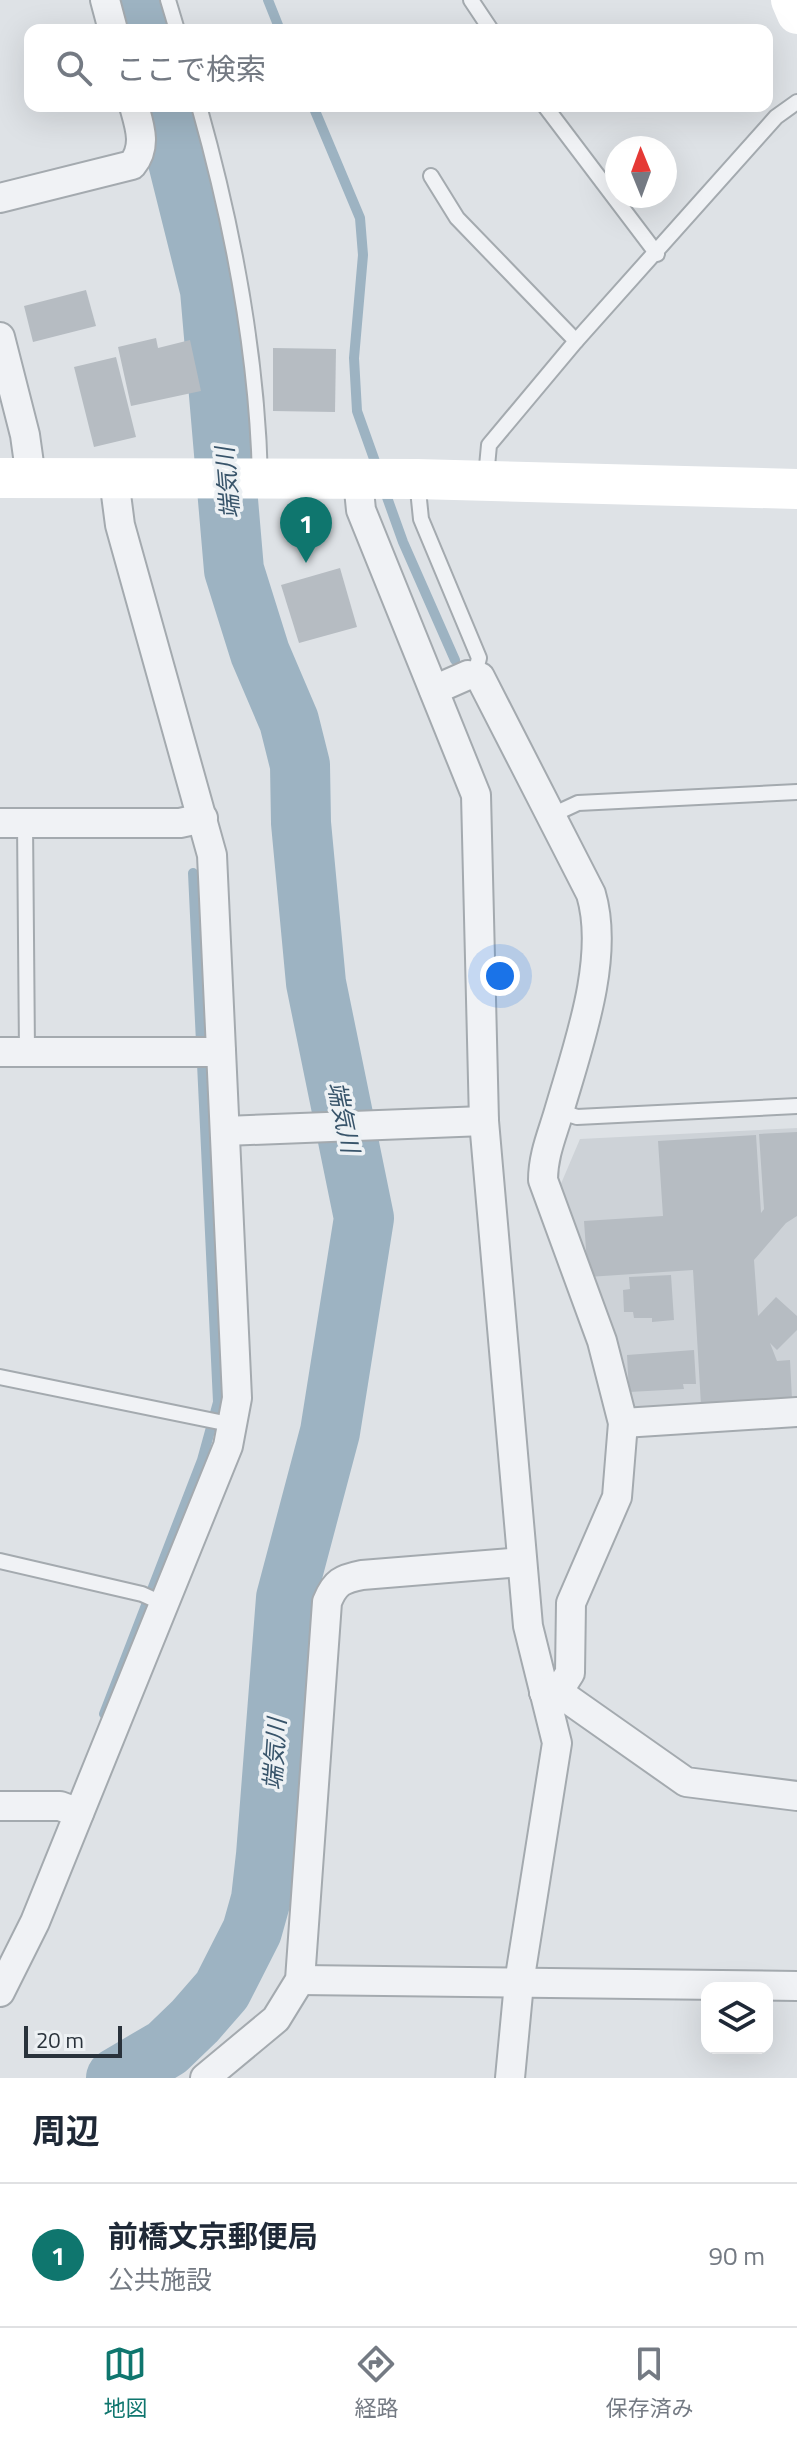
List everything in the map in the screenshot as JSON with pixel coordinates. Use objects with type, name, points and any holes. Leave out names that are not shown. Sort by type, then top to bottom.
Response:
[{"type":"street","points":[[105,0],[111,24]]},
{"type":"street","points":[[791,0],[797,14]]},
{"type":"street","points":[[0,198],[132,165],[139,156],[142,144],[135,112]]},
{"type":"street","points":[[0,337],[25,435],[15,478],[417,479],[797,489]]},
{"type":"street","points":[[0,1992],[21,1956],[164,1604],[234,1425],[237,1398],[212,855],[120,525],[114,479]]},
{"type":"street","points":[[358,480],[361,510],[476,795],[484,1121],[522,1562],[532,1642],[557,1753],[519,1983],[510,2078]]},
{"type":"street","points":[[434,690],[475,674],[483,683],[591,894],[597,921],[595,961],[586,1015],[544,1153],[545,1194],[602,1341],[623,1423],[621,1480],[573,1595],[567,1679],[553,1690],[544,1692]]},
{"type":"street","points":[[12,823],[180,823],[203,818]]},
{"type":"street","points":[[13,1052],[221,1052]]},
{"type":"street","points":[[225,1131],[484,1121]]},
{"type":"street","points":[[623,1423],[797,1412]]},
{"type":"street","points":[[218,2074],[276,2019],[300,1980],[327,1602],[333,1587],[343,1579],[362,1575],[522,1562]]},
{"type":"street","points":[[532,1642],[554,1653],[564,1650],[572,1641]]},
{"type":"street","points":[[544,1692],[568,1699],[686,1782],[797,1796]]},
{"type":"street","points":[[0,1806],[60,1806],[79,1813]]},
{"type":"street","points":[[300,1980],[797,1986]]},
{"type":"lane","points":[[168,0],[175,24]]},
{"type":"lane","points":[[471,0],[487,24]]},
{"type":"lane","points":[[485,481],[489,445],[576,341],[657,254],[776,117],[797,102]]},
{"type":"lane","points":[[201,112],[228,213],[239,274],[259,436],[260,478]]},
{"type":"lane","points":[[550,112],[657,254]]},
{"type":"lane","points":[[431,176],[457,218],[576,341]]},
{"type":"lane","points":[[417,479],[421,519],[479,658],[475,674]]},
{"type":"lane","points":[[550,816],[578,803],[797,792]]},
{"type":"lane","points":[[12,823],[13,1052]]},
{"type":"lane","points":[[559,1111],[577,1117],[797,1106]]},
{"type":"lane","points":[[0,1377],[234,1425]]},
{"type":"lane","points":[[0,1561],[142,1594],[164,1604]]},
{"type":"shaded area","points":[[797,1128],[797,1407],[646,1416],[627,1408],[560,1186],[580,1139]]},
{"type":"building","points":[[86,290],[96,326],[33,342],[24,306]]},
{"type":"building","points":[[156,338],[158,348],[190,340],[201,391],[131,406],[118,347]]},
{"type":"building","points":[[273,348],[336,349],[335,412],[273,411]]},
{"type":"building","points":[[116,357],[136,437],[94,447],[74,367]]},
{"type":"building","points":[[340,568],[357,627],[299,643],[281,585]]},
{"type":"building","points":[[797,1132],[797,1216],[786,1223],[754,1260],[758,1316],[776,1297],[797,1316],[797,1330],[777,1350],[770,1343],[777,1361],[790,1360],[792,1399],[701,1405],[693,1270],[588,1277],[584,1221],[663,1216],[658,1141],[756,1135],[761,1213],[764,1209],[759,1134]]},
{"type":"building","points":[[671,1275],[674,1320],[652,1322],[652,1318],[634,1318],[633,1312],[624,1312],[623,1290],[630,1289],[629,1277]]},
{"type":"building","points":[[694,1350],[696,1384],[683,1384],[684,1389],[629,1392],[627,1355]]},
{"type":"waterway","name":"端気川","points":[[136,0],[142,24]]},
{"type":"waterway","points":[[268,0],[278,24]]},
{"type":"waterway","name":"端気川","points":[[116,2078],[167,2048],[195,2021],[222,1990],[252,1931],[261,1899],[266,1855],[286,1598],[330,1432],[364,1218],[316,983],[301,823],[300,765],[289,721],[260,653],[234,570],[210,290],[166,112]]},
{"type":"waterway","points":[[316,112],[360,218],[363,255],[354,358],[357,411],[378,470]]},
{"type":"waterway","points":[[384,489],[403,542],[455,660]]},
{"type":"waterway","points":[[104,1714],[202,1460],[218,1402],[193,873]]},
{"type":"place","name":"前橋文京郵便局","points":[[306,563]]}]
